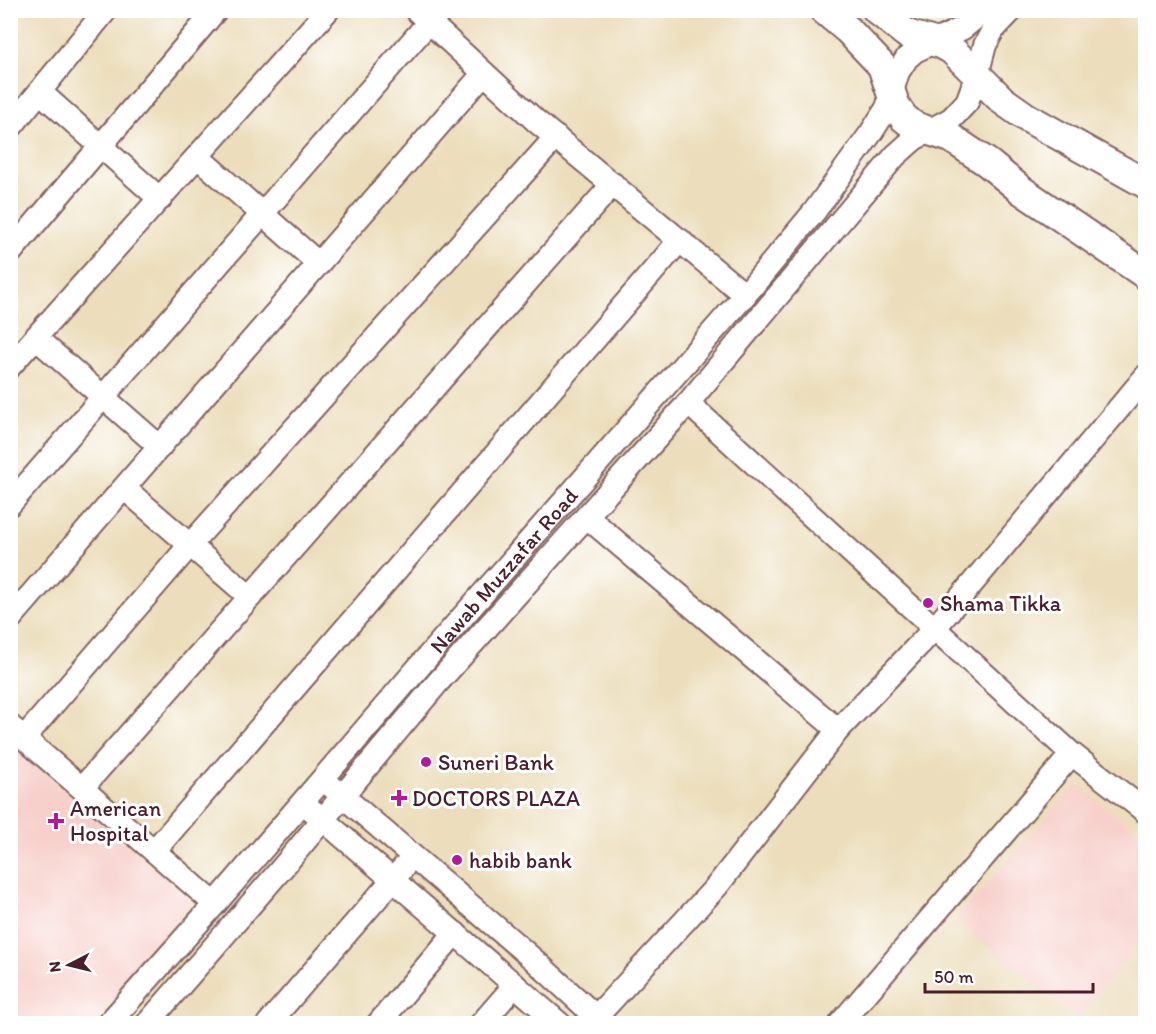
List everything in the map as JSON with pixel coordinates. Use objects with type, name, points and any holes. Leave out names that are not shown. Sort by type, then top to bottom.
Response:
[{"type":"main road","points":[[824,10],[848,30],[882,66],[890,100],[921,135],[951,138],[988,163],[1021,190],[1146,275]]},
{"type":"main road","points":[[877,10],[907,34],[952,50],[1002,100],[1026,117],[1146,184]]},
{"type":"street","points":[[10,128],[106,10]]},
{"type":"street","points":[[10,253],[216,10]]},
{"type":"street","points":[[10,366],[328,10]]},
{"type":"street","points":[[890,100],[898,72],[906,58],[915,51],[936,43],[963,28],[985,10]]},
{"type":"street","points":[[921,135],[951,119],[959,111],[971,94],[985,45],[993,30],[1012,10]]},
{"type":"street","points":[[10,504],[262,214],[422,16],[556,137],[746,295]]},
{"type":"street","points":[[10,619],[484,73]]},
{"type":"street","points":[[40,92],[160,199]]},
{"type":"street","name":"Nawab Muzzafar Road","points":[[108,1023],[215,904],[430,654],[746,295],[814,212],[890,100]]},
{"type":"street","name":"Nawab Muzzafar Road","points":[[147,1023],[323,820],[439,681],[688,403],[895,156],[921,135]]},
{"type":"street","points":[[215,904],[17,732],[190,545],[556,137]]},
{"type":"street","points":[[198,157],[319,264]]},
{"type":"street","points":[[82,788],[613,184]]},
{"type":"street","points":[[154,851],[680,240]]},
{"type":"street","points":[[36,338],[160,447]]},
{"type":"street","points":[[323,779],[532,959],[595,1021],[717,886],[837,730],[934,629],[1146,376]]},
{"type":"street","points":[[688,403],[1072,754],[1146,812]]},
{"type":"street","points":[[124,488],[250,597]]},
{"type":"street","points":[[587,517],[837,730]]},
{"type":"street","points":[[840,1023],[1072,754]]},
{"type":"street","points":[[303,802],[560,1023]]},
{"type":"street","points":[[268,1023],[413,857]]},
{"type":"street","points":[[378,1023],[455,933]]},
{"type":"street","points":[[481,1023],[515,985]]},
{"type":"shaded area","name":"American Hospital","points":[[10,742],[191,900],[139,976],[89,1023],[11,1023]]},
{"type":"shaded area","points":[[1077,784],[1146,838],[1145,934],[1078,1019],[955,920]]},
{"type":"place","name":"Shama Tikka","points":[[928,603]]},
{"type":"place","name":"Suneri Bank","points":[[426,762]]},
{"type":"place","name":"DOCTORS PLAZA","points":[[399,798]]},
{"type":"place","name":"American Hospital","points":[[56,821]]},
{"type":"place","name":"habib bank","points":[[457,860]]}]
